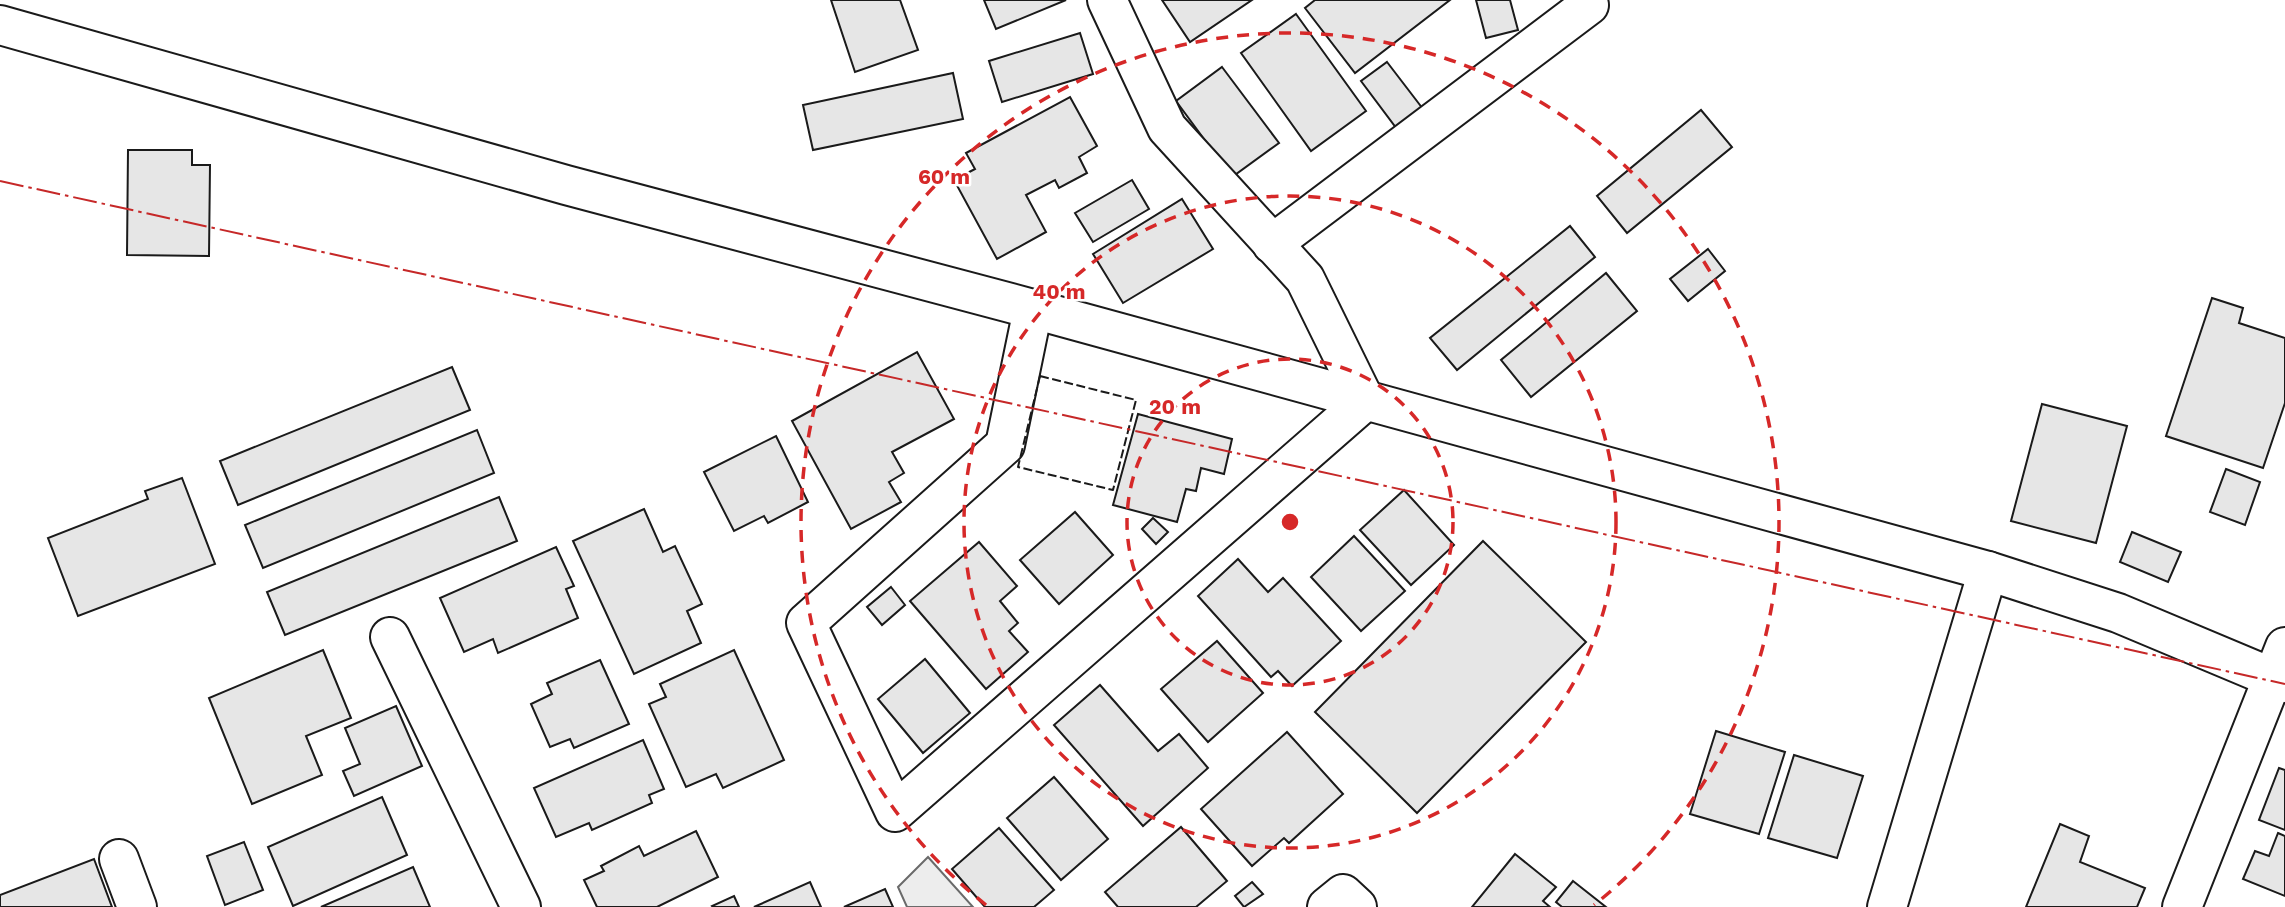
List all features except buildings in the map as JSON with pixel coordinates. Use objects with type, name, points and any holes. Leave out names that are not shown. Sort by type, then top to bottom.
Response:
[{"type":"street","points":[[1107,0],[1167,128],[1305,279],[1365,401]]},
{"type":"street","points":[[1272,244],[1589,5]]},
{"type":"street","points":[[0,25],[566,185],[1033,309],[1988,570],[2281,669],[2182,907]]},
{"type":"street","points":[[1033,309],[1004,445],[806,623],[895,812],[1365,401]]},
{"type":"street","points":[[1887,907],[1988,570]]},
{"type":"street","points":[[390,636],[521,907]]},
{"type":"street","points":[[119,859],[137,907]]},
{"type":"street","points":[[1327,907],[1343,894],[1357,907]]},
{"type":"shaded area","points":[[928,857],[973,907],[907,907],[898,887]]},
{"type":"fence","points":[[1040,376],[1136,400],[1113,490],[1018,467],[1040,376]]},
{"type":"power","points":[[0,181],[2285,684]]}]
